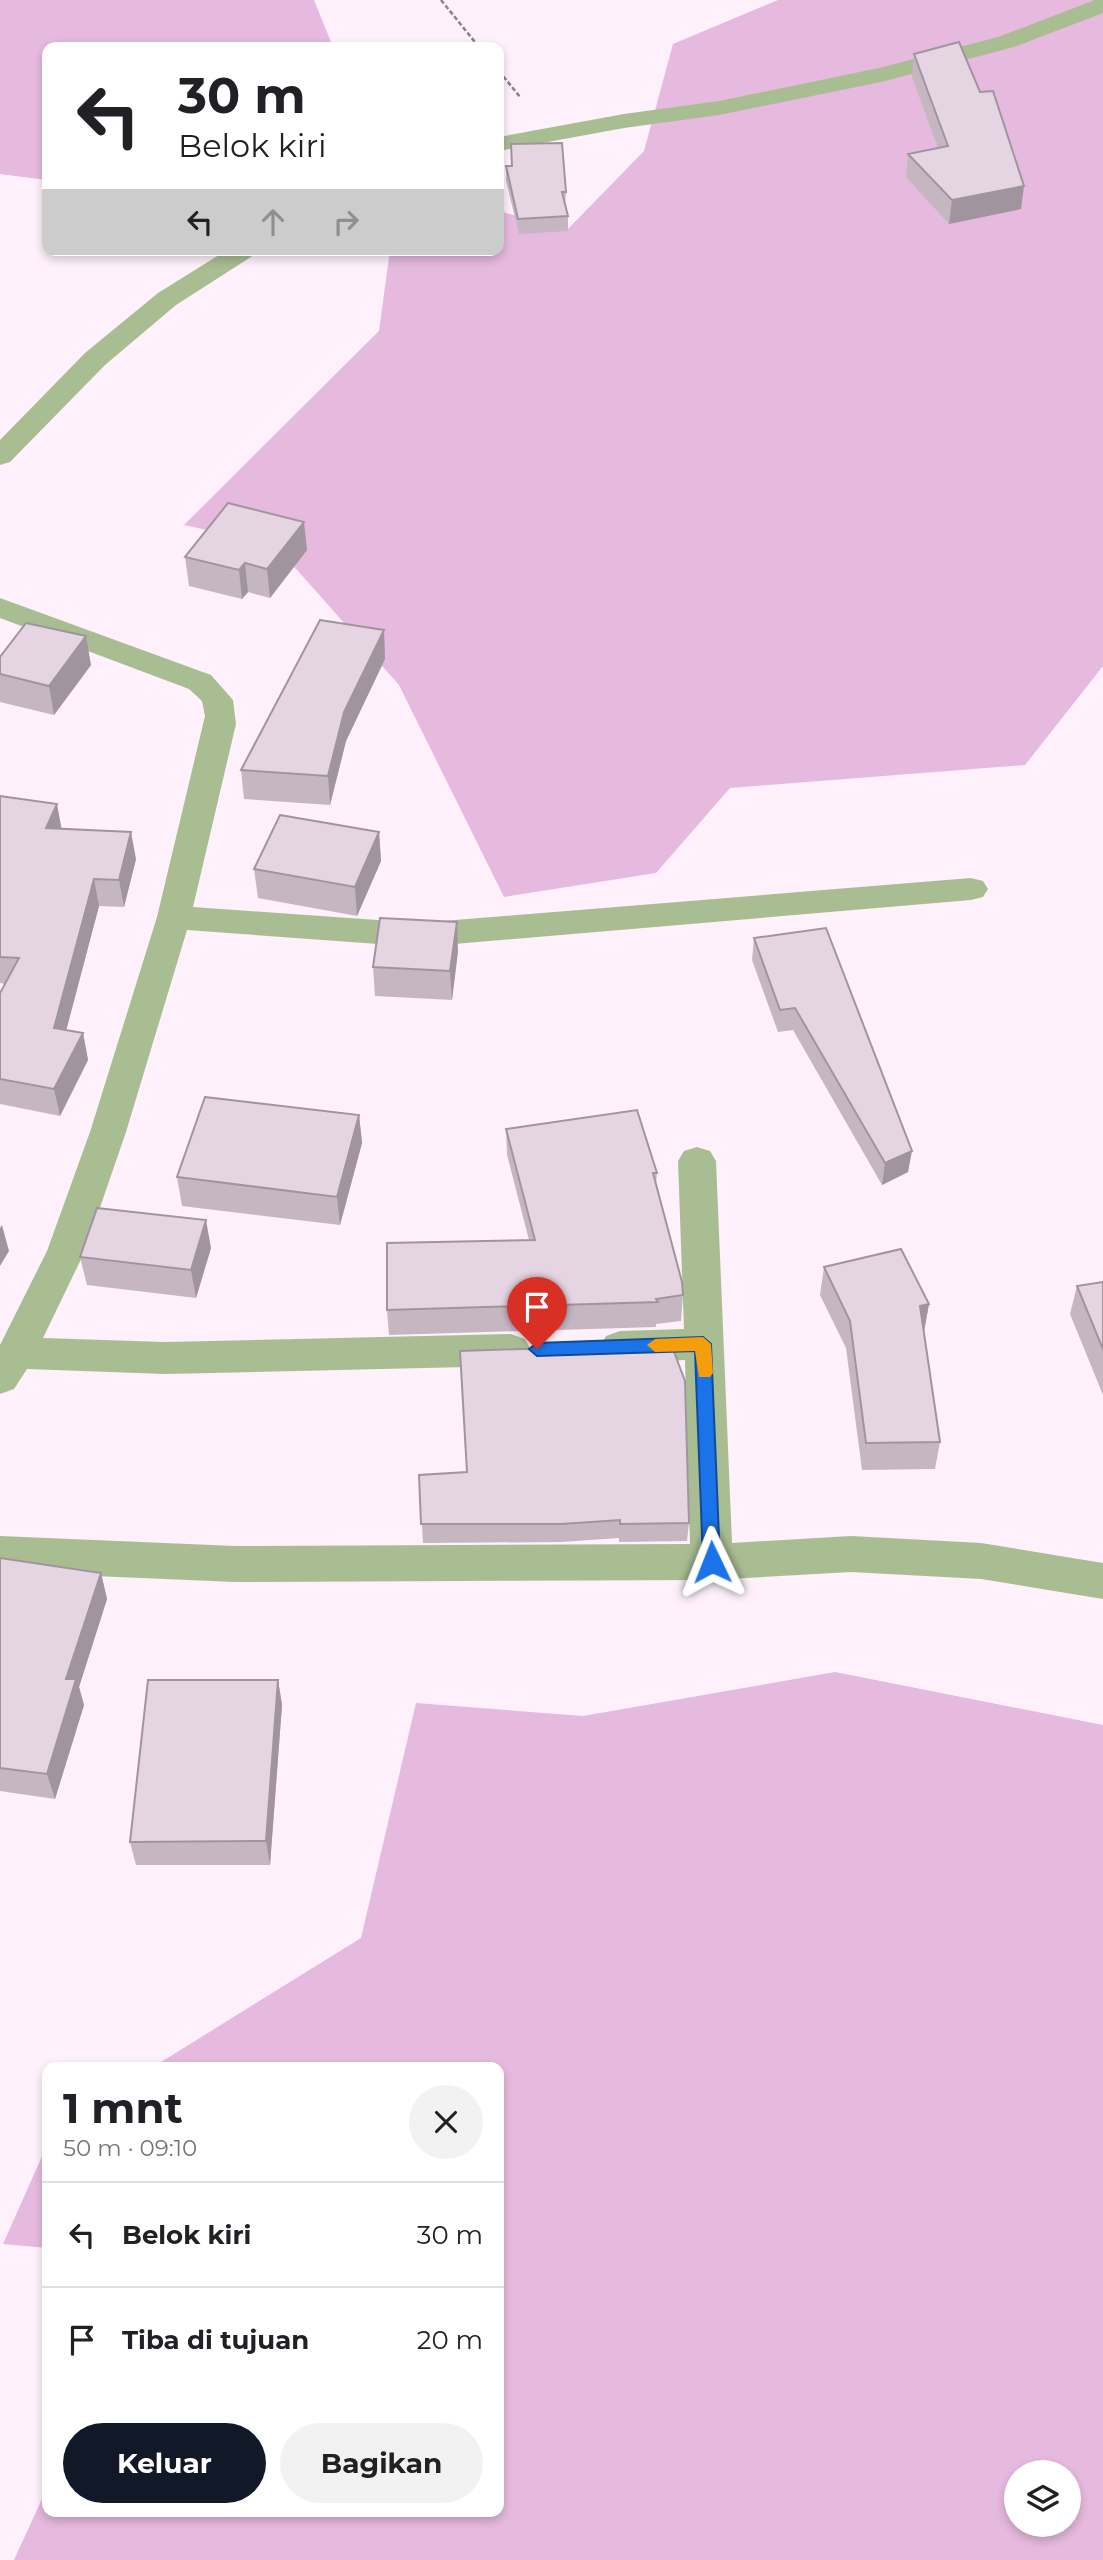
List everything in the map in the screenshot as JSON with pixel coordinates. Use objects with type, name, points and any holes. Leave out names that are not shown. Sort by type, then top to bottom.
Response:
[{"type":"street","points":[[504,143],[625,121],[719,108],[881,75],[1006,42],[1103,5]]},
{"type":"street","points":[[0,456],[95,359],[167,299],[235,256]]},
{"type":"street","points":[[0,607],[200,682],[218,697],[222,709],[174,917],[108,1132],[70,1240],[8,1365],[165,1358],[703,1344]]},
{"type":"street","points":[[174,917],[419,935],[971,889]]},
{"type":"street","points":[[697,1161],[712,1562]]},
{"type":"street","points":[[0,1554],[235,1564],[712,1562],[851,1554],[981,1561],[1103,1581]]},
{"type":"path","points":[[441,0],[475,42]]},
{"type":"shaded area","points":[[0,0],[314,0],[331,42],[42,42],[42,179],[0,174]]},
{"type":"shaded area","points":[[778,0],[1103,0],[1103,666],[1025,765],[730,788],[656,873],[504,897],[399,685],[275,545],[184,525],[379,331],[389,256],[504,256],[504,212],[567,230],[644,151],[673,44]]},
{"type":"shaded area","points":[[835,1672],[1103,1725],[1103,2560],[14,2560],[42,2499],[42,2517],[504,2517],[504,2062],[161,2062],[361,1938],[416,1703],[583,1716]]},
{"type":"shaded area","points":[[42,2156],[42,2248],[3,2244]]},
{"type":"building","points":[[959,42],[980,92],[993,91],[1024,186],[952,200],[908,154],[948,146],[914,54]]},
{"type":"building","points":[[562,143],[566,192],[562,192],[568,216],[518,219],[506,166],[512,166],[511,144]]},
{"type":"building","points":[[228,503],[304,522],[267,569],[245,563],[239,570],[185,557]]},
{"type":"building","points":[[320,620],[384,630],[344,712],[328,776],[241,770]]},
{"type":"building","points":[[26,623],[86,636],[49,686],[0,674],[0,657]]},
{"type":"building","points":[[0,796],[57,804],[46,828],[131,832],[119,880],[94,879],[54,1028],[83,1033],[54,1089],[0,1079],[0,993],[19,958],[0,957]]},
{"type":"building","points":[[280,815],[379,832],[355,887],[254,869]]},
{"type":"building","points":[[380,918],[457,922],[450,971],[373,967]]},
{"type":"building","points":[[826,928],[912,1151],[885,1163],[795,1008],[780,1010],[754,938]]},
{"type":"building","points":[[205,1097],[359,1115],[337,1197],[177,1177]]},
{"type":"building","points":[[637,1110],[657,1173],[653,1173],[682,1282],[683,1295],[656,1299],[658,1302],[387,1310],[387,1243],[535,1240],[506,1129]]},
{"type":"building","points":[[97,1208],[206,1220],[191,1270],[80,1257]]},
{"type":"building","points":[[901,1249],[929,1304],[920,1306],[940,1442],[866,1443],[850,1321],[824,1267]]},
{"type":"building","points":[[1103,1282],[1103,1349],[1077,1286]]},
{"type":"building","points":[[671,1344],[685,1381],[689,1523],[620,1524],[620,1520],[561,1524],[421,1524],[419,1475],[467,1472],[460,1351]]},
{"type":"building","points":[[0,1558],[101,1573],[66,1679],[76,1679],[47,1774],[0,1768]]},
{"type":"building","points":[[148,1680],[278,1680],[266,1841],[130,1842]]},
{"type":"slow traffic","points":[[655,1345],[703,1344],[704,1373]]},
{"type":"route","points":[[537,1349],[703,1344],[712,1562]]}]
